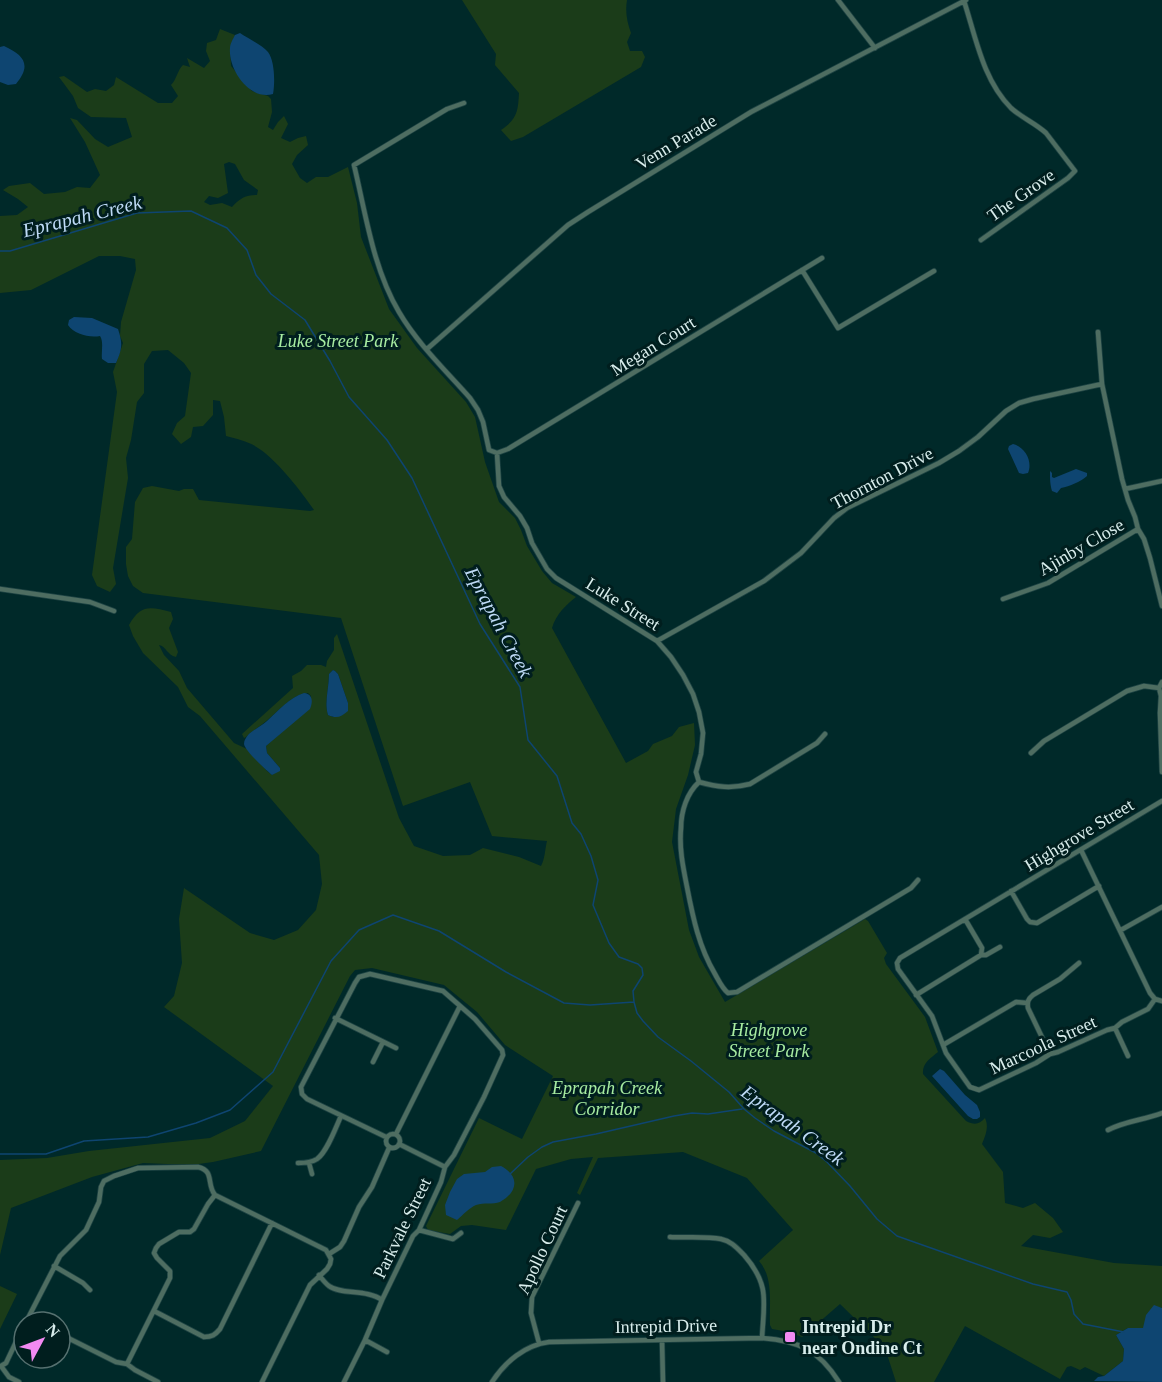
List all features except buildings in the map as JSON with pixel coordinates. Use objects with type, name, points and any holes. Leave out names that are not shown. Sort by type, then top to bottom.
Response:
[{"type":"street","points":[[838,0],[875,48]]},
{"type":"street","name":"Venn Parade","points":[[427,349],[568,225],[588,212],[751,112],[965,1]]},
{"type":"street","name":"The Grove","points":[[965,1],[986,72],[994,87],[1024,119],[1046,133],[1075,171],[981,240]]},
{"type":"street","name":"Luke Street","points":[[464,103],[447,109],[354,165],[379,267],[398,311],[478,410],[489,450],[496,453],[499,486],[504,497],[527,528],[532,543],[547,569],[556,578],[657,641],[671,657],[693,694],[703,733],[696,772],[699,782],[691,790],[682,817],[680,846],[698,936],[723,988],[728,993],[737,992],[911,888],[918,880]]},
{"type":"street","name":"Megan Court","points":[[496,453],[508,449],[575,410],[822,258]]},
{"type":"street","points":[[802,270],[838,328],[934,271]]},
{"type":"street","points":[[1098,332],[1102,384],[1125,489],[1138,529],[1144,539],[1162,606]]},
{"type":"street","name":"Thornton Drive","points":[[657,641],[764,581],[801,553],[834,518],[847,508],[959,451],[1006,411],[1019,403],[1102,384]]},
{"type":"street","points":[[1125,489],[1162,481]]},
{"type":"street","name":"Ajinby Close","points":[[1003,599],[1048,583],[1138,529]]},
{"type":"street","points":[[0,589],[90,602],[114,611]]},
{"type":"street","points":[[1162,682],[1159,687],[1162,772]]},
{"type":"street","points":[[1031,753],[1044,741],[1127,691],[1144,686],[1159,687]]},
{"type":"street","points":[[699,782],[728,788],[750,784],[818,743],[825,734]]},
{"type":"street","name":"Highgrove Street","points":[[897,963],[900,958],[1162,801]]},
{"type":"street","points":[[1081,850],[1150,993],[1155,999],[1162,1001]]},
{"type":"street","name":"Highgrove Street","points":[[1011,891],[1027,919],[1037,923],[1099,885]]},
{"type":"street","points":[[1121,930],[1162,907]]},
{"type":"street","points":[[964,919],[982,948],[981,955]]},
{"type":"street","points":[[916,995],[981,955],[986,955],[1000,947]]},
{"type":"street","name":"Marcoola Street","points":[[897,963],[898,969],[932,1016],[943,1046],[970,1087],[979,1090],[1050,1054],[1115,1028],[1122,1022],[1148,1010],[1155,999]]},
{"type":"street","points":[[1050,1054],[1027,1003],[1029,998],[1060,979],[1079,963]]},
{"type":"street","points":[[386,1137],[307,1099],[302,1094],[301,1087],[355,982],[359,977],[370,974],[443,991],[460,1006],[396,1134]]},
{"type":"street","points":[[943,1046],[1016,1002],[1027,1003]]},
{"type":"street","name":"Parkvale Street","points":[[344,1382],[413,1236],[419,1230],[441,1182],[445,1167],[454,1155],[503,1055],[502,1050],[489,1034],[460,1006]]},
{"type":"street","points":[[335,1018],[396,1048]]},
{"type":"street","points":[[1115,1028],[1128,1056]]},
{"type":"street","points":[[373,1062],[383,1042]]},
{"type":"street","points":[[1108,1130],[1121,1123],[1162,1113]]},
{"type":"street","points":[[298,1163],[309,1163],[323,1153],[341,1116]]},
{"type":"street","points":[[389,1148],[385,1143],[386,1137],[396,1134]]},
{"type":"street","points":[[389,1148],[395,1148],[399,1144],[400,1139],[396,1134]]},
{"type":"street","points":[[399,1144],[445,1167]]},
{"type":"street","points":[[329,1254],[340,1247],[344,1241],[389,1148]]},
{"type":"street","points":[[309,1163],[312,1174]]},
{"type":"street","points":[[32,1310],[60,1256],[86,1230],[99,1202],[104,1181],[146,1167],[203,1168],[208,1172],[215,1195],[326,1250],[331,1259],[327,1269],[310,1285],[262,1382]]},
{"type":"street","points":[[128,1364],[170,1278],[170,1271],[154,1253],[156,1248],[179,1232],[190,1232],[194,1229],[207,1204],[215,1195]]},
{"type":"street","name":"Apollo Court","points":[[539,1343],[531,1312],[532,1297],[578,1203]]},
{"type":"street","points":[[154,1311],[204,1337],[216,1334],[272,1222]]},
{"type":"street","points":[[419,1230],[453,1239],[458,1246]]},
{"type":"street","points":[[453,1239],[461,1233]]},
{"type":"street","points":[[670,1237],[722,1239],[733,1244],[755,1268],[764,1291],[762,1338]]},
{"type":"street","points":[[54,1266],[83,1283],[90,1290]]},
{"type":"street","points":[[319,1275],[333,1288],[370,1294],[382,1300]]},
{"type":"street","name":"Intrepid Drive","points":[[492,1382],[507,1364],[539,1343],[762,1338],[794,1342],[804,1347],[823,1362],[838,1382]]},
{"type":"street","points":[[72,1340],[116,1362],[128,1364],[158,1382]]},
{"type":"street","points":[[365,1340],[387,1352]]},
{"type":"street","points":[[662,1340],[663,1382]]},
{"type":"street","points":[[12,1351],[6,1363],[1,1366],[9,1377],[19,1382]]},
{"type":"green space","points":[[462,0],[627,0],[626,9],[631,33],[627,42],[630,51],[642,51],[645,57],[641,67],[523,137],[511,141],[501,130],[516,115],[519,93],[495,65],[496,54]]},
{"type":"green space","points":[[220,29],[235,35],[230,48],[231,66],[252,91],[271,99],[272,112],[268,127],[273,130],[284,116],[288,124],[281,138],[290,142],[306,136],[308,145],[297,155],[292,164],[300,178],[307,183],[316,177],[328,177],[348,167],[357,203],[361,237],[389,309],[417,348],[466,402],[475,417],[485,462],[499,502],[515,518],[527,546],[542,571],[552,583],[576,597],[559,614],[552,628],[626,763],[648,751],[653,744],[672,736],[679,727],[694,723],[695,745],[688,775],[676,809],[672,842],[689,930],[699,957],[725,1002],[865,919],[887,953],[884,958],[886,964],[925,1017],[938,1052],[925,1064],[923,1074],[966,1121],[976,1124],[985,1118],[987,1128],[982,1144],[1003,1172],[1005,1203],[1023,1208],[1035,1203],[1053,1218],[1063,1232],[1050,1238],[1033,1235],[1021,1246],[1114,1263],[1162,1266],[1162,1308],[1154,1306],[1143,1329],[1128,1328],[1116,1335],[1124,1349],[1123,1361],[1104,1376],[1085,1367],[1080,1370],[1071,1366],[1067,1367],[1060,1379],[965,1326],[934,1382],[896,1382],[885,1348],[840,1304],[802,1337],[772,1329],[769,1283],[759,1261],[793,1230],[747,1178],[683,1152],[598,1158],[580,1195],[577,1193],[593,1157],[571,1159],[536,1169],[506,1230],[472,1225],[461,1226],[450,1234],[428,1230],[426,1226],[479,1118],[522,1139],[553,1076],[505,1045],[477,1012],[444,985],[372,968],[355,970],[350,976],[261,1151],[191,1165],[143,1163],[92,1177],[11,1208],[0,1255],[0,1160],[47,1158],[89,1151],[210,1138],[245,1121],[273,1086],[164,1007],[174,996],[182,963],[179,919],[184,888],[250,933],[274,940],[298,930],[316,910],[322,884],[319,855],[200,716],[188,707],[178,687],[143,653],[129,625],[142,610],[152,608],[171,612],[173,619],[169,628],[178,652],[176,657],[173,656],[159,645],[164,655],[179,671],[187,688],[234,743],[247,749],[272,775],[280,768],[267,753],[266,746],[311,705],[311,696],[308,693],[297,696],[246,737],[244,738],[242,734],[293,688],[292,676],[307,665],[326,667],[334,650],[334,638],[337,634],[399,818],[414,846],[443,856],[470,855],[483,848],[519,857],[541,866],[545,854],[547,841],[492,836],[470,782],[403,806],[341,618],[143,593],[133,586],[128,576],[126,547],[132,539],[135,502],[143,488],[152,486],[179,491],[193,489],[199,500],[314,510],[303,494],[268,456],[249,443],[226,436],[220,401],[213,400],[213,415],[203,426],[193,427],[191,437],[181,444],[172,434],[177,423],[185,416],[191,373],[184,363],[168,350],[152,351],[144,364],[144,393],[137,402],[126,458],[128,478],[113,568],[116,584],[110,592],[97,586],[92,575],[117,392],[113,372],[123,343],[120,336],[121,322],[136,270],[135,259],[99,256],[31,290],[0,293],[0,216],[17,215],[28,207],[3,190],[9,186],[30,183],[44,194],[65,192],[77,187],[90,188],[100,175],[85,142],[70,118],[77,120],[95,139],[108,147],[132,137],[126,118],[91,117],[78,108],[73,96],[59,77],[64,76],[87,92],[95,89],[106,91],[114,85],[116,77],[158,103],[172,103],[178,96],[171,85],[183,65],[190,67],[187,58],[204,68],[210,61],[206,51],[207,43],[216,40]],"holes":[[[229,162],[235,164],[244,180],[258,190],[257,195],[243,198],[232,207],[222,203],[210,205],[204,202],[209,196],[218,198],[228,193],[224,164]],[[333,670],[338,674],[348,703],[333,717],[328,715],[326,706],[329,674]]]},
{"type":"green space","points":[[0,1286],[17,1294],[0,1329]]},
{"type":"water","points":[[240,33],[268,52],[274,73],[273,94],[256,93],[242,82],[237,74],[230,57],[230,48],[235,35]]},
{"type":"water","points":[[4,46],[17,53],[24,61],[24,71],[16,84],[8,85],[0,82],[0,47]]},
{"type":"water","points":[[74,317],[92,318],[118,329],[121,346],[116,363],[108,363],[102,359],[100,336],[82,335],[68,325],[69,320]]},
{"type":"water","points":[[1013,444],[1027,455],[1028,473],[1019,473],[1008,449]]},
{"type":"water","points":[[1076,469],[1087,473],[1087,476],[1075,484],[1061,488],[1057,493],[1052,491],[1050,471],[1054,478]]},
{"type":"water","points":[[333,670],[338,674],[348,703],[348,711],[336,717],[328,715],[326,706],[329,674]]},
{"type":"water","points":[[304,693],[312,699],[310,709],[266,746],[267,753],[280,768],[280,771],[272,775],[248,751],[244,744],[245,740],[250,733],[289,701]]},
{"type":"water","points":[[940,1069],[977,1105],[980,1117],[973,1119],[968,1116],[932,1076]]},
{"type":"water","points":[[501,1166],[514,1179],[513,1189],[506,1198],[497,1203],[476,1205],[457,1220],[446,1215],[445,1205],[457,1179],[464,1174],[485,1172],[492,1167]]},
{"type":"water","points":[[1154,1305],[1162,1308],[1162,1382],[1094,1381],[1123,1361],[1124,1349],[1116,1335],[1128,1328],[1143,1328],[1146,1315]]},
{"type":"waterway","name":"Eprapah Creek","points":[[0,251],[10,251],[137,213],[191,211],[227,228],[247,250],[256,275],[271,294],[305,320],[349,397],[387,440],[412,478],[480,624],[520,687],[528,740],[557,776],[572,823],[581,834],[591,856],[598,880],[593,905],[609,943],[619,957],[638,964],[642,968],[643,975],[633,991],[637,1013],[643,1021],[658,1037],[729,1092],[755,1118],[774,1131],[816,1153],[827,1162],[877,1219],[897,1236],[1033,1284],[1067,1292],[1074,1314],[1083,1324],[1124,1332]]},
{"type":"waterway","points":[[0,1154],[46,1154],[84,1141],[148,1137],[230,1110],[273,1072],[331,961],[359,930],[393,915],[439,931],[506,972],[564,1003],[590,1005],[634,1002]]},
{"type":"waterway","points":[[510,1174],[528,1157],[553,1142],[674,1116],[742,1109]]},
{"type":"place","name":"Intrepid Dr near Ondine Ct","points":[[790,1337]]},
{"type":"park label","name":"Luke Street Park","points":[[338,341]]},
{"type":"park label","name":"Highgrove Street Park","points":[[769,1040]]},
{"type":"park label","name":"Eprapah Creek Corridor","points":[[607,1098]]}]
